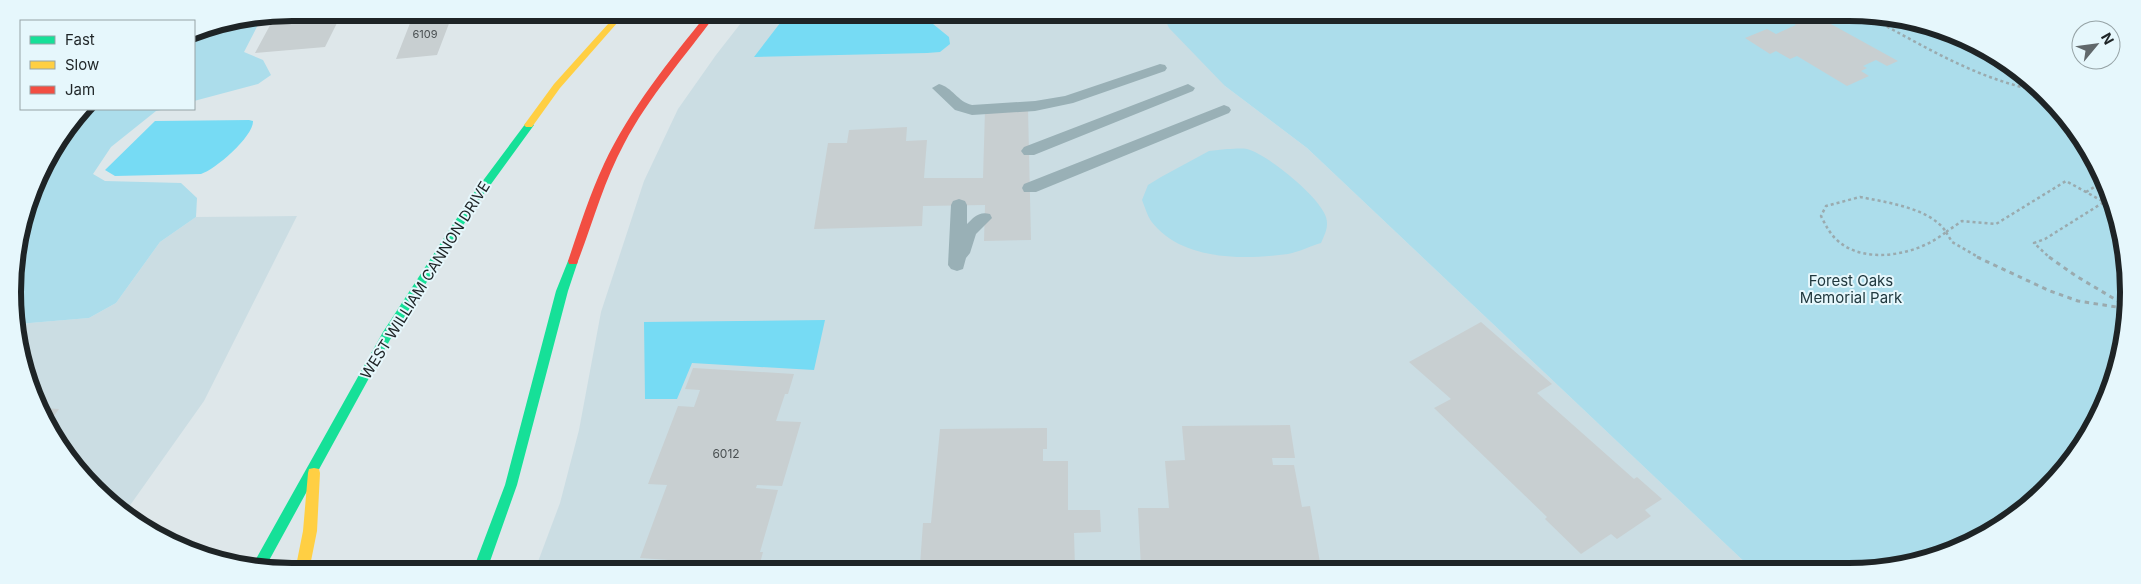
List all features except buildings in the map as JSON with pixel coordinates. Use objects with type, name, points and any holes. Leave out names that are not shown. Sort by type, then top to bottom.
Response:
[{"type":"main road","name":"WEST WILLIAM CANNON DRIVE","points":[[262,561],[387,335],[474,200],[556,86],[615,21]]},
{"type":"main road","points":[[483,563],[512,485],[562,291],[609,164],[645,102],[681,51],[706,21]]},
{"type":"main road","points":[[304,563],[310,530],[315,464]]},
{"type":"lane","points":[[939,88],[960,107],[972,110],[1035,106],[1068,100],[1160,68]]},
{"type":"lane","points":[[1029,151],[1188,88]]},
{"type":"lane","points":[[1030,188],[1224,110]]},
{"type":"lane","points":[[959,205],[957,265],[969,231],[984,218]]},
{"type":"path","points":[[1882,24],[1952,60],[2014,87],[2029,89]]},
{"type":"path","points":[[2104,202],[2066,181],[1996,224],[1973,220],[1960,222],[1946,232],[1933,242],[1897,254],[1863,253],[1843,248],[1832,239],[1824,228],[1821,216],[1826,206],[1860,197],[1906,207],[1929,216],[1941,224],[1946,232],[1952,242],[2016,277],[2078,301],[2119,307]]},
{"type":"path","points":[[2086,192],[2098,185]]},
{"type":"path","points":[[2104,202],[2045,239],[2034,243],[2044,253],[2089,284],[2119,302]]},
{"type":"shaded area","points":[[743,21],[1208,21],[1225,86],[1307,148],[1746,563],[538,563],[560,503],[579,430],[601,312],[644,181],[678,109]]},
{"type":"shaded area","points":[[297,216],[204,401],[128,508],[113,496],[88,471],[67,442],[49,412],[30,362],[24,324],[89,318],[116,303],[160,242],[196,217]]},
{"type":"green space","name":"Forest Oaks Memorial Park","points":[[1166,21],[1849,21],[1902,26],[1953,42],[1969,49],[2014,77],[2053,113],[2074,142],[2099,188],[2115,239],[2120,292],[2115,345],[2099,396],[2074,442],[2053,471],[2014,507],[1969,535],[1919,554],[1902,558],[1849,563],[1746,563],[1307,148],[1225,86],[1169,28]]},
{"type":"green space","points":[[259,24],[244,52],[263,60],[271,75],[258,84],[195,101],[195,40],[222,30]]},
{"type":"green space","points":[[91,110],[161,110],[156,111],[111,147],[93,174],[105,181],[181,183],[197,198],[196,217],[160,242],[116,303],[89,318],[24,324],[21,292],[22,274],[30,222],[49,172],[77,127]]},
{"type":"green space","points":[[1247,149],[1256,153],[1279,167],[1304,188],[1322,209],[1326,217],[1327,227],[1321,243],[1296,252],[1271,256],[1233,257],[1214,255],[1196,251],[1179,244],[1164,234],[1151,221],[1142,200],[1148,185],[1209,151]]},
{"type":"water","points":[[782,21],[929,21],[949,37],[950,44],[940,52],[927,53],[754,57]]},
{"type":"water","points":[[155,121],[253,121],[252,127],[233,152],[201,174],[115,176],[105,170]]},
{"type":"water","points":[[825,320],[814,370],[692,363],[677,399],[645,399],[644,322]]},
{"type":"traffic: fast","points":[[262,561],[387,335],[474,200],[529,125]]},
{"type":"traffic: fast","points":[[482,563],[511,485],[562,291],[573,261]]},
{"type":"traffic: slow","points":[[529,125],[557,86],[615,21]]},
{"type":"traffic: slow","points":[[304,563],[310,531],[314,473]]},
{"type":"traffic: jam","points":[[573,261],[599,188],[630,124],[683,49],[706,21]]}]
